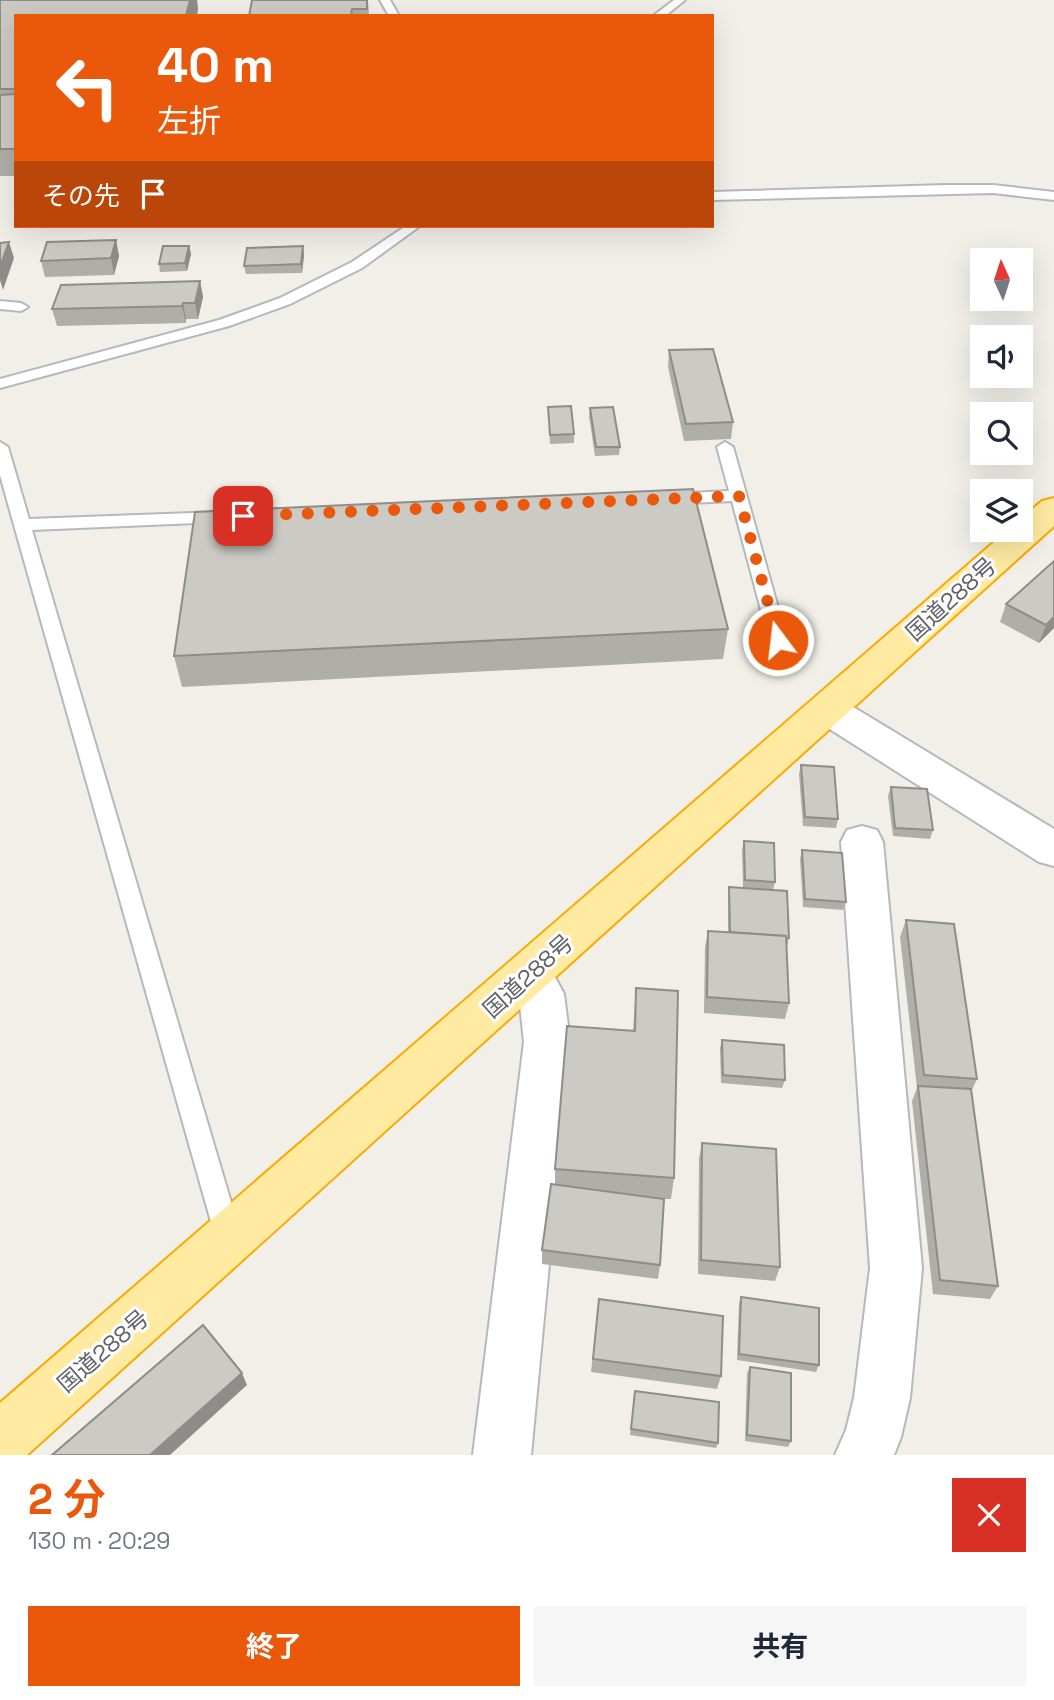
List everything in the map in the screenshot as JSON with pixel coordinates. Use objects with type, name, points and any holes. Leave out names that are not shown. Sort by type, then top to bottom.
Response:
[{"type":"highway","name":"国道288号","points":[[0,1441],[1054,508]]},
{"type":"street","points":[[827,709],[1054,849]]},
{"type":"street","points":[[862,842],[896,1268],[881,1398],[873,1437],[864,1455]]},
{"type":"street","points":[[502,1455],[547,1042],[541,995],[530,974]]},
{"type":"lane","points":[[660,14],[676,0]]},
{"type":"lane","points":[[714,196],[946,188],[993,189],[1054,196]]},
{"type":"lane","points":[[0,384],[224,323],[285,301],[357,265],[411,228]]},
{"type":"lane","points":[[0,305],[21,307]]},
{"type":"lane","points":[[0,447],[229,1240]]},
{"type":"lane","points":[[725,447],[778,640]]},
{"type":"lane","points":[[656,499],[739,496]]},
{"type":"lane","points":[[22,525],[243,516]]},
{"type":"building","points":[[0,0],[190,0],[186,14],[14,14],[14,89],[0,89]]},
{"type":"building","points":[[252,0],[367,0],[367,9],[352,9],[351,14],[249,14]]},
{"type":"building","points":[[14,94],[14,149],[0,149],[0,95]]},
{"type":"building","points":[[116,240],[111,258],[41,261],[47,242]]},
{"type":"building","points":[[9,242],[0,267],[0,243]]},
{"type":"building","points":[[163,246],[189,246],[185,263],[159,264]]},
{"type":"building","points":[[303,246],[301,264],[244,266],[247,248]]},
{"type":"building","points":[[200,281],[195,303],[183,303],[182,306],[52,309],[61,285]]},
{"type":"building","points":[[713,349],[733,422],[686,424],[669,350]]},
{"type":"building","points":[[571,406],[574,434],[550,435],[548,407]]},
{"type":"building","points":[[613,407],[620,447],[596,447],[590,408]]},
{"type":"building","points":[[693,489],[728,629],[174,656],[195,512]]},
{"type":"building","points":[[1054,561],[1054,617],[1046,625],[1006,604]]},
{"type":"building","points":[[801,765],[834,767],[838,819],[805,817]]},
{"type":"building","points":[[891,787],[927,789],[933,830],[895,828]]},
{"type":"building","points":[[744,841],[774,843],[775,882],[745,880]]},
{"type":"building","points":[[802,850],[842,853],[846,902],[805,899]]},
{"type":"building","points":[[729,887],[787,891],[789,938],[730,932]]},
{"type":"building","points":[[906,920],[954,924],[977,1079],[924,1075]]},
{"type":"building","points":[[708,931],[786,936],[789,1003],[707,997]]},
{"type":"building","points":[[636,988],[678,991],[674,1178],[555,1169],[567,1026],[635,1031]]},
{"type":"building","points":[[722,1040],[784,1045],[785,1080],[723,1075]]},
{"type":"building","points":[[918,1086],[971,1089],[998,1286],[940,1280]]},
{"type":"building","points":[[702,1143],[776,1149],[780,1267],[701,1260]]},
{"type":"building","points":[[551,1184],[664,1199],[660,1265],[542,1250]]},
{"type":"building","points":[[741,1297],[819,1308],[819,1365],[739,1354]]},
{"type":"building","points":[[599,1299],[723,1316],[721,1376],[593,1359]]},
{"type":"building","points":[[203,1325],[242,1373],[150,1455],[52,1455]]},
{"type":"building","points":[[750,1367],[791,1373],[791,1441],[747,1435]]},
{"type":"building","points":[[635,1391],[719,1402],[718,1443],[631,1429]]},
{"type":"route","points":[[243,516],[739,496],[778,640]]}]
